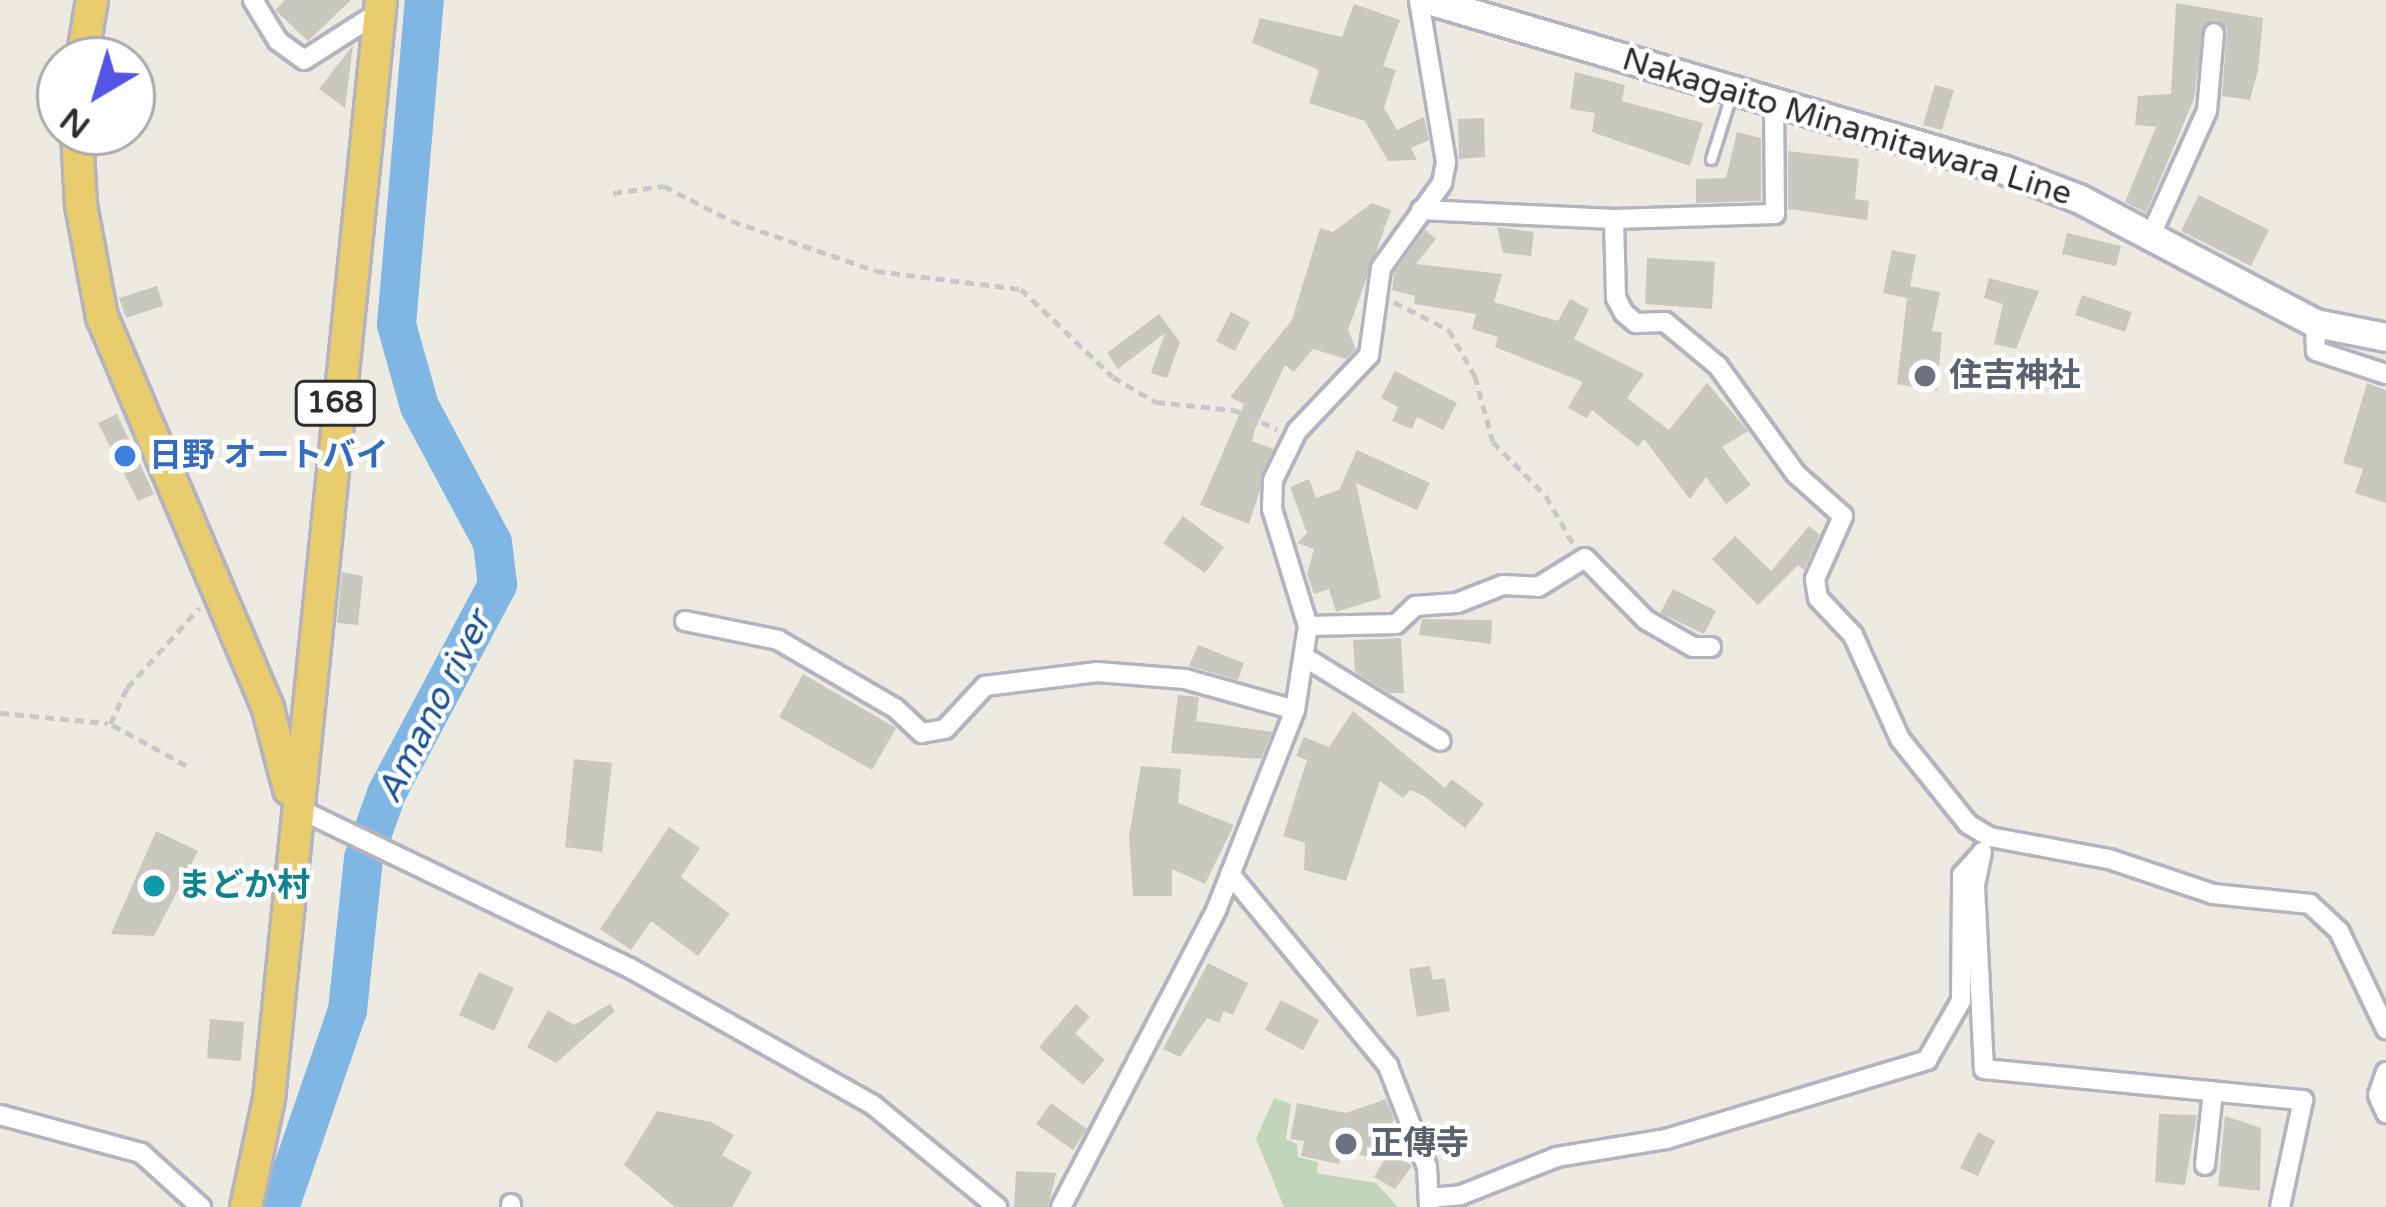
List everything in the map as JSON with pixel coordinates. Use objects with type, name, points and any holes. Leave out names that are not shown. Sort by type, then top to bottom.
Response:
[{"type":"highway","points":[[86,36],[92,0]]},
{"type":"highway","name":"168","points":[[246,1207],[269,1099],[294,807],[380,6]]},
{"type":"highway","name":"168","points":[[78,156],[80,205],[102,317],[268,709],[294,807]]},
{"type":"main road","name":"Nakagaito Minamitawara Line","points":[[1428,0],[2005,170],[2150,236],[2315,323],[2386,337]]},
{"type":"street","points":[[253,0],[278,41],[304,60],[380,6]]},
{"type":"street","points":[[1061,1207],[1230,874],[1295,710],[1308,626],[1272,509],[1273,480],[1293,438],[1369,355],[1389,250],[1442,183],[1446,162],[1418,0]]},
{"type":"street","points":[[2150,236],[2207,111],[2214,33]]},
{"type":"street","points":[[1421,210],[1614,218],[1775,214],[1774,100]]},
{"type":"street","points":[[1614,218],[1616,298],[1624,313],[1636,323],[1665,322],[1718,366],[1796,474],[1844,516],[1815,579],[1818,598],[1852,635],[1900,739],[1968,824],[1990,837],[2109,859],[2213,893],[2311,904],[2339,931],[2386,1029]]},
{"type":"street","points":[[2315,323],[2316,351],[2386,374]]},
{"type":"street","points":[[1308,626],[1396,624],[1414,606],[1457,603],[1503,585],[1538,587],[1585,558],[1646,620],[1693,646],[1711,646]]},
{"type":"street","points":[[685,621],[778,640],[896,708],[922,733],[945,729],[985,686],[1097,672],[1185,679],[1295,710]]},
{"type":"street","points":[[1306,658],[1441,741]]},
{"type":"street","points":[[294,807],[630,968],[873,1105],[997,1207]]},
{"type":"street","points":[[1230,874],[1388,1066],[1427,1167],[1429,1202],[1461,1196],[1557,1157],[1666,1139],[1927,1060],[1961,1001],[1962,875],[1990,837]]},
{"type":"street","points":[[1978,857],[1984,1069],[2303,1100],[2280,1207]]},
{"type":"street","points":[[2386,1072],[2378,1095],[2386,1113]]},
{"type":"street","points":[[2205,1165],[2213,1091]]},
{"type":"street","points":[[0,1115],[141,1153],[201,1207]]},
{"type":"lane","points":[[1711,159],[1733,88]]},
{"type":"path","points":[[613,193],[664,186],[732,220],[876,271],[1021,290],[1113,377],[1156,402],[1234,410],[1293,438]]},
{"type":"path","points":[[1377,294],[1449,330],[1475,376],[1492,442],[1546,496],[1569,528],[1579,562]]},
{"type":"path","points":[[110,724],[127,688],[217,592]]},
{"type":"path","points":[[0,712],[110,724],[186,766]]},
{"type":"green space","points":[[1274,1098],[1291,1104],[1286,1139],[1297,1144],[1298,1157],[1318,1162],[1317,1173],[1376,1183],[1398,1207],[1284,1207],[1256,1139]]},
{"type":"building","points":[[285,0],[351,0],[308,41],[275,10]]},
{"type":"building","points":[[2176,3],[2263,18],[2258,70],[2250,100],[2222,96],[2227,28],[2216,20],[2204,24],[2194,99],[2146,213],[2125,202],[2156,127],[2135,125],[2138,96],[2171,94]]},
{"type":"building","points":[[1354,4],[1400,20],[1383,66],[1396,70],[1384,108],[1397,130],[1424,117],[1429,140],[1411,148],[1417,160],[1388,161],[1365,121],[1309,103],[1319,70],[1252,43],[1260,18],[1342,37]]},
{"type":"building","points":[[353,45],[345,108],[319,89]]},
{"type":"building","points":[[1575,72],[1625,85],[1622,101],[1703,123],[1690,166],[1592,132],[1595,113],[1570,109]]},
{"type":"building","points":[[1935,85],[1954,90],[1942,130],[1923,125]]},
{"type":"building","points":[[1484,118],[1485,157],[1459,159],[1458,119]]},
{"type":"building","points":[[1737,132],[1761,138],[1761,201],[1696,203],[1696,179],[1726,178]]},
{"type":"building","points":[[1788,151],[1859,159],[1855,199],[1869,201],[1867,220],[1788,209]]},
{"type":"building","points":[[2199,195],[2269,230],[2251,266],[2181,231]]},
{"type":"building","points":[[1372,203],[1391,210],[1348,330],[1356,349],[1346,359],[1313,349],[1294,372],[1285,365],[1252,441],[1273,449],[1249,524],[1200,505],[1244,404],[1230,397],[1292,320],[1320,228],[1333,232]]},
{"type":"building","points":[[1497,227],[1534,232],[1531,256],[1503,253]]},
{"type":"building","points":[[1425,230],[1436,239],[1416,264],[1502,274],[1494,302],[1558,321],[1570,299],[1589,309],[1574,339],[1644,374],[1627,398],[1669,430],[1707,383],[1748,431],[1722,447],[1751,485],[1726,504],[1706,477],[1690,499],[1644,439],[1638,447],[1592,410],[1587,418],[1568,408],[1583,382],[1495,347],[1498,337],[1472,329],[1476,314],[1414,304],[1415,296],[1392,290],[1394,273]]},
{"type":"building","points":[[2067,233],[2121,246],[2116,266],[2062,254]]},
{"type":"building","points":[[1892,250],[1916,255],[1910,286],[1940,292],[1932,331],[1942,332],[1937,391],[1897,384],[1907,298],[1883,293]]},
{"type":"building","points":[[1647,258],[1715,262],[1712,309],[1645,304]]},
{"type":"building","points":[[1989,278],[2039,291],[2016,349],[1994,344],[2003,304],[1984,298]]},
{"type":"building","points":[[157,286],[163,306],[126,318],[119,298]]},
{"type":"building","points":[[2082,295],[2132,312],[2125,332],[2075,315]]},
{"type":"building","points":[[1231,312],[1250,322],[1235,351],[1216,341]]},
{"type":"building","points":[[1159,314],[1180,342],[1167,378],[1151,373],[1165,333],[1118,369],[1107,353]]},
{"type":"building","points":[[1395,371],[1457,403],[1443,430],[1417,417],[1412,429],[1392,421],[1398,407],[1381,398]]},
{"type":"building","points":[[2367,383],[2386,390],[2386,503],[2355,493],[2363,469],[2343,463]]},
{"type":"building","name":"日野 オートバイ","points":[[117,414],[154,494],[138,501],[98,423]]},
{"type":"building","points":[[1357,450],[1430,483],[1417,510],[1356,483],[1381,598],[1336,612],[1329,589],[1314,594],[1307,574],[1314,549],[1297,543],[1307,533],[1290,487],[1309,479],[1316,498],[1339,490]]},
{"type":"building","points":[[1183,516],[1224,547],[1205,573],[1163,543]]},
{"type":"building","points":[[1809,526],[1820,535],[1804,570],[1798,565],[1758,605],[1712,559],[1735,536],[1771,571]]},
{"type":"building","points":[[342,572],[363,576],[358,625],[337,623]]},
{"type":"building","points":[[1673,589],[1716,611],[1704,634],[1660,613]]},
{"type":"building","points":[[1422,619],[1492,620],[1491,644],[1419,635]]},
{"type":"building","points":[[1401,638],[1404,693],[1389,693],[1355,672],[1353,640]]},
{"type":"building","points":[[1198,645],[1244,663],[1238,680],[1189,666]]},
{"type":"building","points":[[803,674],[896,728],[872,770],[779,717]]},
{"type":"building","points":[[1178,695],[1199,697],[1196,721],[1272,732],[1261,759],[1171,753]]},
{"type":"building","points":[[1353,711],[1445,788],[1452,779],[1484,804],[1465,828],[1424,796],[1410,790],[1403,798],[1380,781],[1346,881],[1304,870],[1305,843],[1283,836],[1307,760],[1296,756],[1304,737],[1329,747]]},
{"type":"building","points":[[574,759],[612,763],[602,852],[565,847]]},
{"type":"building","points":[[1141,766],[1181,769],[1178,803],[1234,825],[1205,884],[1172,869],[1172,896],[1133,896],[1129,836]]},
{"type":"building","points":[[669,827],[700,848],[681,877],[730,914],[698,956],[651,921],[631,950],[600,929]]},
{"type":"building","name":"まどか村","points":[[156,831],[198,851],[154,936],[111,934]]},
{"type":"building","points":[[1208,963],[1248,983],[1233,1015],[1224,1011],[1219,1023],[1207,1018],[1180,1057],[1163,1049]]},
{"type":"building","points":[[1430,966],[1433,980],[1445,978],[1450,1011],[1417,1017],[1409,969]]},
{"type":"building","points":[[479,972],[514,988],[494,1031],[459,1015]]},
{"type":"building","points":[[1281,1000],[1319,1020],[1303,1050],[1265,1030]]},
{"type":"building","points":[[610,1004],[615,1011],[556,1063],[527,1047],[548,1010],[574,1025]]},
{"type":"building","points":[[1076,1004],[1090,1017],[1075,1033],[1105,1060],[1083,1085],[1039,1047]]},
{"type":"building","points":[[210,1019],[244,1022],[241,1061],[207,1058]]},
{"type":"building","points":[[1386,1099],[1394,1119],[1383,1143],[1412,1166],[1395,1189],[1374,1177],[1384,1160],[1342,1151],[1339,1164],[1301,1156],[1304,1141],[1290,1139],[1297,1103],[1346,1113]]},
{"type":"building","points":[[1051,1103],[1087,1129],[1073,1150],[1036,1124]]},
{"type":"building","points":[[657,1111],[711,1122],[734,1135],[722,1155],[752,1172],[732,1207],[675,1207],[624,1165]]},
{"type":"building","points":[[2159,1114],[2197,1115],[2185,1185],[2155,1182]]},
{"type":"building","points":[[2225,1116],[2261,1128],[2260,1191],[2218,1186]]},
{"type":"building","points":[[1978,1132],[1995,1141],[1978,1176],[1960,1168]]},
{"type":"building","points":[[1016,1171],[1056,1173],[1048,1207],[1014,1207]]},
{"type":"waterway","name":"Amano river","points":[[279,1207],[347,1010],[363,858],[386,793],[497,584],[492,542],[419,406],[396,324],[424,0]]},
{"type":"place","name":"住吉神社","points":[[1925,376]]},
{"type":"place","name":"日野 オートバイ","points":[[125,456]]},
{"type":"place","name":"まどか村","points":[[154,886]]},
{"type":"place","name":"正傳寺","points":[[1346,1144]]}]
